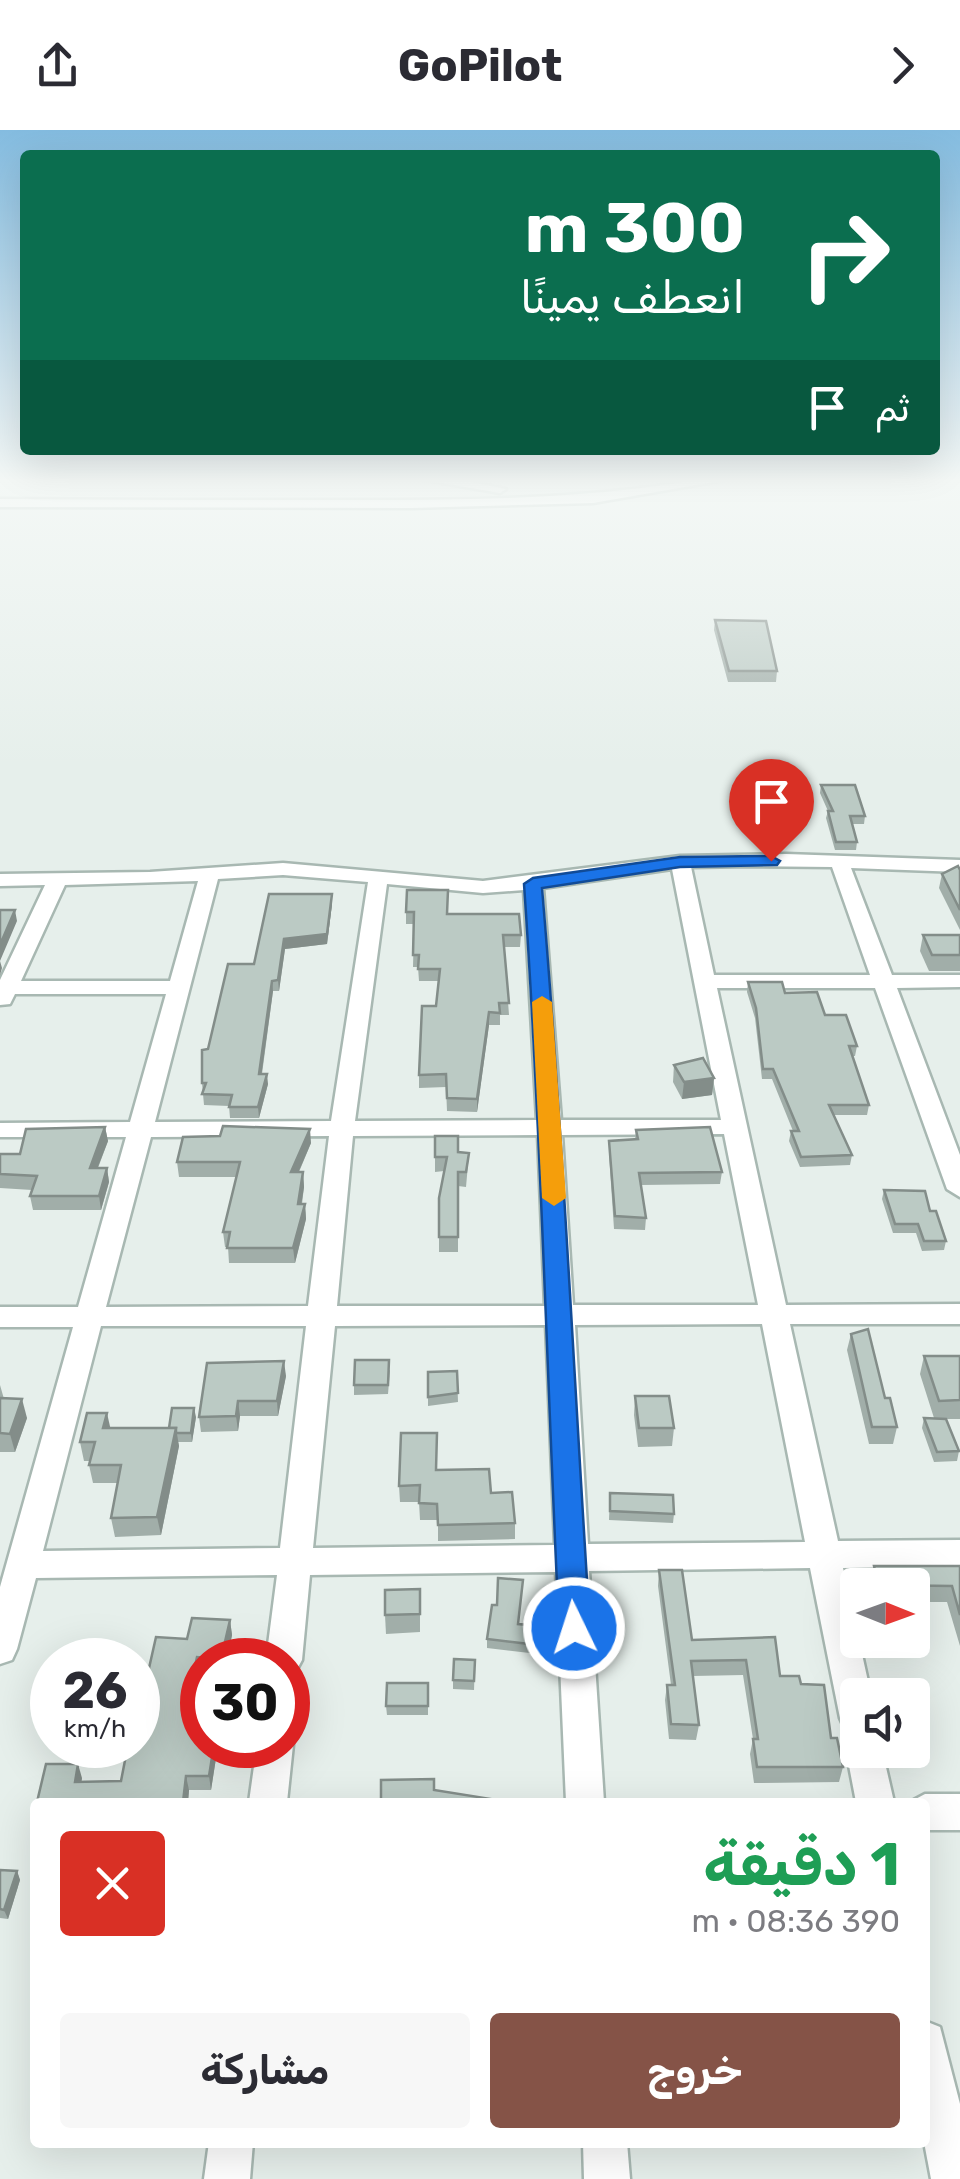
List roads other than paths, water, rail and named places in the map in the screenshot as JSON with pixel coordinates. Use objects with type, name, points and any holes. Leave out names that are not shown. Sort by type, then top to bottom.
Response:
[{"type":"street","points":[[680,862],[850,1678]]},
{"type":"street","points":[[0,880],[150,878],[283,869],[484,887],[533,884],[680,862],[960,866]]},
{"type":"street","points":[[840,862],[880,981],[960,1189]]},
{"type":"street","points":[[0,1649],[210,872]]},
{"type":"street","points":[[58,878],[2,993],[178,987]]},
{"type":"street","points":[[286,1638],[342,1127],[378,878]]},
{"type":"street","points":[[533,884],[552,1127],[557,1318],[585,1798]]},
{"type":"street","points":[[702,982],[960,981]]},
{"type":"street","points":[[0,1130],[735,1127]]},
{"type":"street","points":[[0,1318],[960,1314]]},
{"type":"street","points":[[22,1565],[960,1553]]},
{"type":"street","points":[[268,1798],[272,1768]]},
{"type":"street","points":[[868,1768],[874,1798]]},
{"type":"street","points":[[930,1812],[960,1812]]},
{"type":"street","points":[[930,2066],[954,2179]]},
{"type":"street","points":[[226,2179],[229,2148]]},
{"type":"street","points":[[604,2148],[607,2179]]}]
